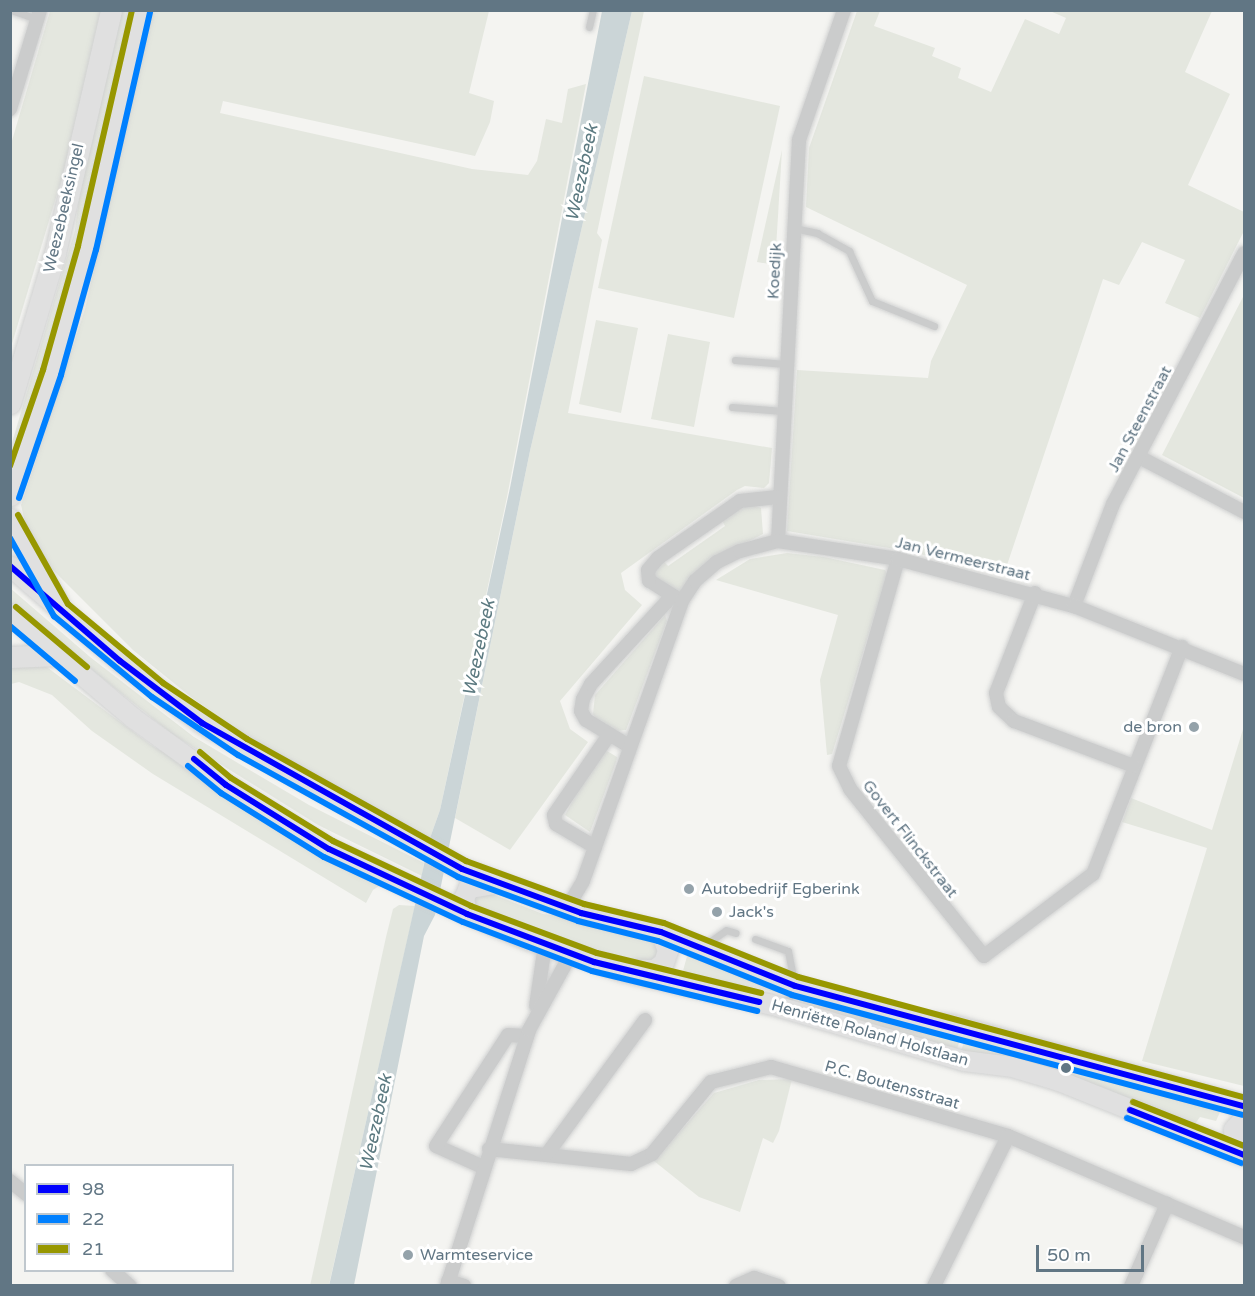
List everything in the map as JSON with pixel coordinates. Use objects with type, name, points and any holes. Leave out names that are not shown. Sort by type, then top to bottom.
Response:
[{"type":"main road","name":"Weezebeeksingel","points":[[10,403],[55,253],[111,10]]},
{"type":"main road","name":"Weezebeeksingel","points":[[10,495],[52,373],[87,248],[141,10]]},
{"type":"main road","points":[[10,519],[61,610]]},
{"type":"main road","name":"Henriëtte Roland Holstlaan","points":[[10,566],[201,723],[424,849],[498,884],[574,911],[661,932],[795,986],[915,1021],[952,1025],[1245,1106]]},
{"type":"main road","name":"Henriëtte Roland Holstlaan","points":[[10,614],[133,718],[226,785],[329,849],[466,914],[544,945],[622,970],[769,1004],[964,1060],[1012,1067],[1059,1081],[1240,1153]]},
{"type":"main road","points":[[10,657],[58,655]]},
{"type":"main road","points":[[466,914],[464,899],[469,888],[498,884]]},
{"type":"main road","points":[[622,970],[650,971],[662,966],[668,951],[661,932]]},
{"type":"main road","points":[[1240,1153],[1234,1130],[1245,1119]]},
{"type":"street","name":"Koedijk","points":[[778,541],[778,497],[799,140],[844,10]]},
{"type":"street","points":[[10,109],[15,80],[39,15]]},
{"type":"street","name":"Jan Steenstraat","points":[[1074,606],[1113,504],[1245,253]]},
{"type":"street","points":[[1139,457],[1245,512]]},
{"type":"street","points":[[677,598],[649,581],[648,570],[658,558],[740,501],[778,497]]},
{"type":"street","name":"Jan Vermeerstraat","points":[[629,746],[586,720],[582,711],[583,699],[591,684],[677,598],[717,562],[778,541],[898,559],[1035,593],[1182,646],[1245,674]]},
{"type":"street","name":"Govert Flinckstraat","points":[[898,559],[839,766],[849,789],[984,956],[1093,874],[1134,766]]},
{"type":"street","points":[[1035,593],[996,693],[999,707],[1014,720],[1134,766],[1182,646]]},
{"type":"street","name":"Jan Vermeerstraat","points":[[574,911],[677,598]]},
{"type":"street","points":[[595,847],[556,824],[554,815],[609,735]]},
{"type":"street","points":[[534,1017],[544,945]]},
{"type":"street","points":[[464,1286],[447,1283],[483,1167],[534,1017],[571,954]]},
{"type":"street","points":[[548,1154],[645,1020]]},
{"type":"street","points":[[483,1167],[436,1146],[507,1035],[527,1036]]},
{"type":"street","name":"P.C. Boutensstraat","points":[[489,1149],[631,1164],[652,1154],[711,1082],[771,1067],[1008,1136],[1245,1237]]},
{"type":"street","points":[[934,1286],[1008,1136]]},
{"type":"street","points":[[10,1180],[24,1192]]},
{"type":"street","points":[[1131,1286],[1167,1204]]},
{"type":"street","points":[[114,1272],[130,1286]]},
{"type":"street","points":[[736,1286],[754,1278],[779,1286]]},
{"type":"lane","points":[[11,10],[39,15]]},
{"type":"lane","points":[[590,27],[593,10]]},
{"type":"lane","points":[[794,228],[817,233],[849,251],[872,301],[934,326]]},
{"type":"lane","points":[[735,360],[786,364]]},
{"type":"lane","points":[[732,407],[783,411]]},
{"type":"lane","points":[[700,948],[726,930],[736,933]]},
{"type":"lane","points":[[755,939],[788,951],[795,986],[788,1000],[769,1004]]},
{"type":"shaded area","points":[[50,11],[102,11],[70,151],[11,347],[11,144]]},
{"type":"shaded area","points":[[118,11],[133,11],[87,209],[52,343],[11,470],[11,446],[75,230],[81,183]]},
{"type":"shaded area","points":[[152,11],[489,11],[469,93],[494,101],[490,122],[475,156],[223,101],[220,113],[472,169],[528,175],[537,161],[546,119],[562,123],[568,89],[586,84],[507,497],[440,810],[430,838],[352,802],[267,752],[191,697],[133,650],[38,555],[28,535],[21,505],[85,309]]},
{"type":"shaded area","points":[[632,11],[644,11],[597,233],[602,240],[568,413],[772,448],[769,483],[764,488],[745,486],[737,490],[621,573],[625,590],[642,605],[560,701],[570,729],[588,742],[510,850],[455,818],[530,451]]},
{"type":"shaded area","points":[[857,11],[880,11],[874,26],[935,48],[932,56],[961,68],[958,78],[991,92],[1025,19],[1059,34],[1066,18],[1050,11],[1212,11],[1185,72],[1230,94],[1188,185],[1244,212],[1244,231],[1200,318],[1165,303],[1185,260],[1142,242],[1119,285],[1103,279],[1004,574],[907,551],[787,531],[797,370],[928,378],[931,361],[967,285],[806,207],[809,148]]},
{"type":"shaded area","points":[[644,76],[780,106],[734,318],[598,288]]},
{"type":"shaded area","points":[[782,150],[775,265],[757,262]]},
{"type":"shaded area","points":[[1244,295],[1244,498],[1162,455]]},
{"type":"shaded area","points":[[596,320],[638,328],[621,413],[579,404]]},
{"type":"shaded area","points":[[668,334],[710,342],[694,427],[651,419]]},
{"type":"shaded area","points":[[744,502],[761,508],[763,534],[706,563],[681,592],[653,578],[655,562],[661,558],[668,566],[725,526],[720,517]]},
{"type":"shaded area","points":[[787,553],[824,557],[885,570],[887,574],[832,754],[827,755],[820,680],[838,615],[716,580],[750,559]]},
{"type":"shaded area","points":[[10,588],[90,657],[194,737],[309,805],[424,863],[422,876],[318,825],[172,734],[11,605]]},
{"type":"shaded area","points":[[665,615],[667,621],[626,730],[613,731],[600,725],[593,714],[595,695]]},
{"type":"shaded area","points":[[40,662],[151,745],[385,882],[373,890],[366,903],[153,774],[92,731],[52,695],[19,682],[11,684],[11,664]]},
{"type":"shaded area","points":[[1244,726],[1244,1086],[1142,1061],[1207,848],[1122,822],[1131,798],[1212,830]]},
{"type":"shaded area","points":[[602,748],[617,757],[590,832],[565,815]]},
{"type":"shaded area","points":[[492,894],[543,914],[573,917],[654,936],[659,955],[646,964],[592,948],[564,947],[477,914],[472,898]]},
{"type":"shaded area","points":[[399,905],[415,906],[329,1285],[310,1286],[386,937],[393,909]]},
{"type":"shaded area","points":[[689,949],[785,988],[780,993],[697,976],[681,978]]},
{"type":"shaded area","points":[[806,993],[962,1032],[956,1053],[795,1005]]},
{"type":"shaded area","points":[[967,1033],[1224,1103],[1216,1121],[1200,1117],[1192,1128],[960,1054]]},
{"type":"shaded area","points":[[792,1079],[779,1131],[773,1143],[763,1138],[740,1212],[699,1197],[654,1161],[714,1093],[759,1080]]},
{"type":"water","name":"Weezebeek","points":[[602,11],[632,11],[530,451],[435,915],[424,936],[354,1285],[329,1286],[430,838],[440,810],[510,488]]},
{"type":"transit line","name":"21","points":[[10,466],[43,370],[78,246],[132,10]]},
{"type":"transit line","name":"22","points":[[19,498],[61,375],[96,250],[150,12]]},
{"type":"transit line","name":"21","points":[[18,515],[68,604],[163,683],[247,739],[466,861],[584,904],[664,923],[798,977],[1244,1097]]},
{"type":"transit line","name":"22","points":[[10,538],[54,616],[152,697],[238,755],[458,877],[578,921],[658,941],[792,995],[1242,1115]]},
{"type":"transit line","name":"98","points":[[10,566],[120,661],[202,723],[462,869],[581,913],[661,932],[795,986],[1244,1106]]},
{"type":"transit line","name":"21","points":[[16,607],[87,667]]},
{"type":"transit line","name":"22","points":[[10,626],[75,681]]},
{"type":"transit line","name":"21","points":[[200,752],[231,778],[333,841],[471,906],[597,953],[761,993]]},
{"type":"transit line","name":"98","points":[[194,759],[226,785],[329,849],[467,914],[594,962],[759,1002]]},
{"type":"transit line","name":"22","points":[[188,766],[221,793],[324,857],[463,922],[592,971],[757,1011]]},
{"type":"transit line","name":"21","points":[[1133,1102],[1244,1146]]},
{"type":"transit line","name":"98","points":[[1130,1110],[1244,1155]]},
{"type":"transit line","name":"22","points":[[1127,1118],[1241,1163]]},
{"type":"place","name":"de bron","points":[[1194,727]]},
{"type":"place","name":"Autobedrijf Egberink","points":[[689,889]]},
{"type":"place","name":"Jack's","points":[[717,912]]},
{"type":"place","name":"Warmteservice","points":[[408,1255]]}]
